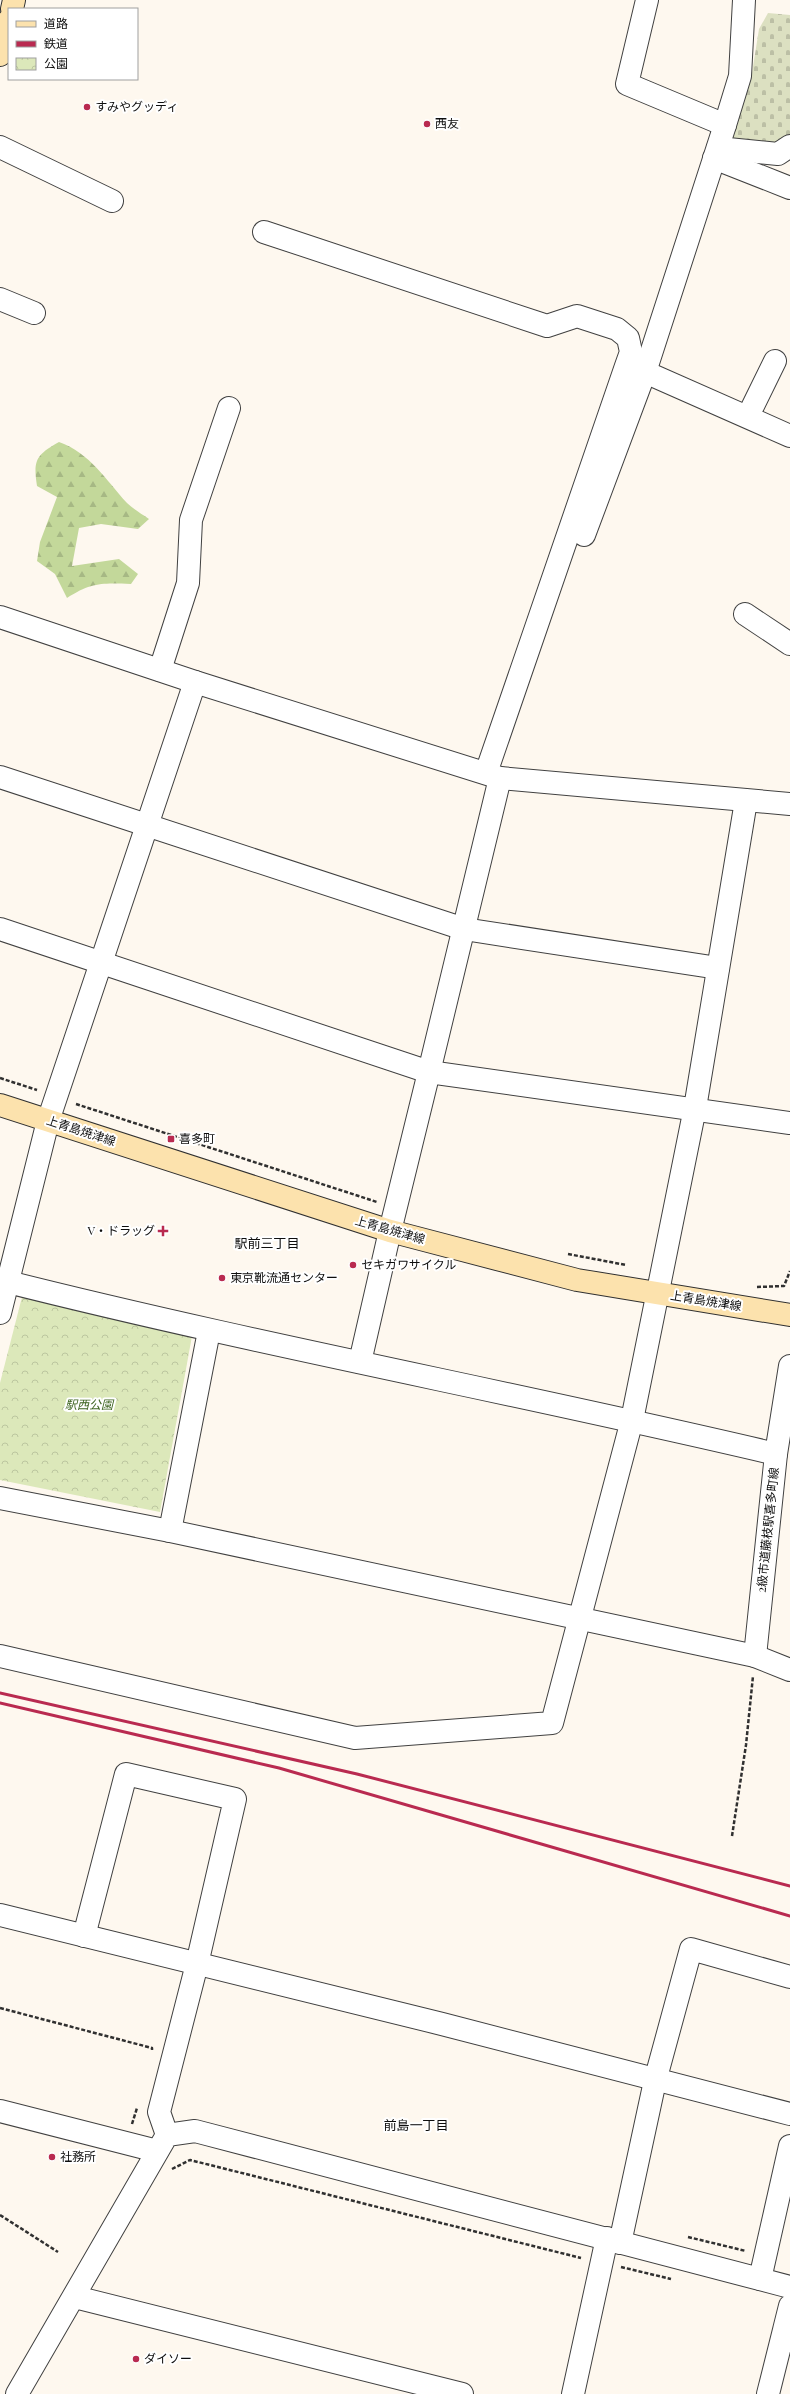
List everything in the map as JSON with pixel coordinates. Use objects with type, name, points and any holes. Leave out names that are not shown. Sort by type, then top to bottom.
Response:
[{"type":"main road","points":[[0,55],[8,24]]},
{"type":"main road","name":"上青島焼津線","points":[[0,1105],[390,1231],[577,1280],[790,1315]]},
{"type":"street","points":[[647,0],[627,84],[725,125]]},
{"type":"street","points":[[584,536],[645,372],[740,76],[744,0]]},
{"type":"street","points":[[716,153],[778,154],[790,146]]},
{"type":"street","points":[[0,147],[112,201]]},
{"type":"street","points":[[716,153],[790,188]]},
{"type":"street","points":[[264,232],[547,326],[577,316],[617,328],[628,338],[631,352],[493,776],[464,929],[430,1072],[395,1209],[360,1362]]},
{"type":"street","points":[[0,300],[34,313]]},
{"type":"street","points":[[748,416],[775,361]]},
{"type":"street","points":[[645,372],[748,416],[790,436]]},
{"type":"street","points":[[160,670],[188,583],[191,520],[229,408]]},
{"type":"street","points":[[745,614],[790,644]]},
{"type":"street","points":[[0,617],[195,682],[493,776],[790,804]]},
{"type":"street","points":[[0,1313],[4,1281],[48,1121],[102,965],[195,682]]},
{"type":"street","points":[[0,777],[147,827],[464,929],[718,968]]},
{"type":"street","points":[[0,1656],[354,1738],[552,1723],[632,1420],[695,1108],[746,801]]},
{"type":"street","points":[[0,929],[102,965],[430,1072],[695,1108],[790,1123]]},
{"type":"street","points":[[4,1281],[209,1331],[632,1420],[780,1466]]},
{"type":"street","points":[[170,1531],[209,1331]]},
{"type":"street","name":"2級市道藤枝駅喜多町線","points":[[755,1656],[780,1466],[790,1366]]},
{"type":"street","points":[[0,1498],[170,1531],[755,1656],[790,1670]]},
{"type":"street","points":[[17,2394],[75,2297],[162,2143],[159,2112],[197,1964],[235,1799],[126,1774],[84,1936]]},
{"type":"street","points":[[0,1915],[442,2024],[655,2081],[790,2114]]},
{"type":"street","points":[[573,2394],[602,2263],[613,2241],[691,1949],[790,1977]]},
{"type":"street","points":[[0,2111],[124,2143],[162,2143],[195,2131],[790,2287]]},
{"type":"street","points":[[760,2279],[790,2146]]},
{"type":"street","points":[[75,2297],[462,2394]]},
{"type":"street","points":[[768,2394],[790,2306]]},
{"type":"path","points":[[73,1100],[77,1106],[395,1209]]},
{"type":"path","points":[[562,1253],[632,1266]]},
{"type":"path","points":[[756,1287],[784,1286],[790,1271]]},
{"type":"path","points":[[732,1836],[746,1745],[755,1656]]},
{"type":"path","points":[[0,2008],[152,2048],[150,2056]]},
{"type":"path","points":[[124,2143],[139,2100]]},
{"type":"path","points":[[168,2176],[171,2169],[190,2160],[602,2263]]},
{"type":"path","points":[[0,2215],[58,2252]]},
{"type":"path","points":[[684,2236],[766,2256]]},
{"type":"green space","points":[[768,13],[790,15],[790,134],[770,149],[727,138],[752,73],[759,29]]},
{"type":"green space","points":[[59,442],[80,453],[89,460],[127,503],[149,519],[138,529],[101,524],[79,528],[72,566],[119,559],[138,574],[131,584],[105,584],[91,586],[67,598],[55,574],[37,561],[40,542],[57,497],[37,486],[36,464],[38,459],[45,451]]},
{"type":"green space","name":"駅西公園","points":[[22,1297],[192,1336],[160,1512],[0,1480],[0,1383]]},
{"type":"railway","points":[[0,1693],[357,1774],[790,1886]]},
{"type":"railway","points":[[0,1703],[279,1768],[790,1916]]},
{"type":"place","name":"すみやグッディ","points":[[87,107]]},
{"type":"place","name":"西友","points":[[427,124]]},
{"type":"place","name":"喜多町","points":[[171,1139]]},
{"type":"place","name":"V・ドラッグ","points":[[163,1231]]},
{"type":"place","name":"セキガワサイクル","points":[[353,1265]]},
{"type":"place","name":"東京靴流通センター","points":[[222,1278]]},
{"type":"place","name":"社務所","points":[[52,2157]]},
{"type":"place","name":"ダイソー","points":[[136,2359]]},
{"type":"district","name":"駅前三丁目","points":[[267,1243]]},
{"type":"district","name":"前島一丁目","points":[[416,2125]]}]
